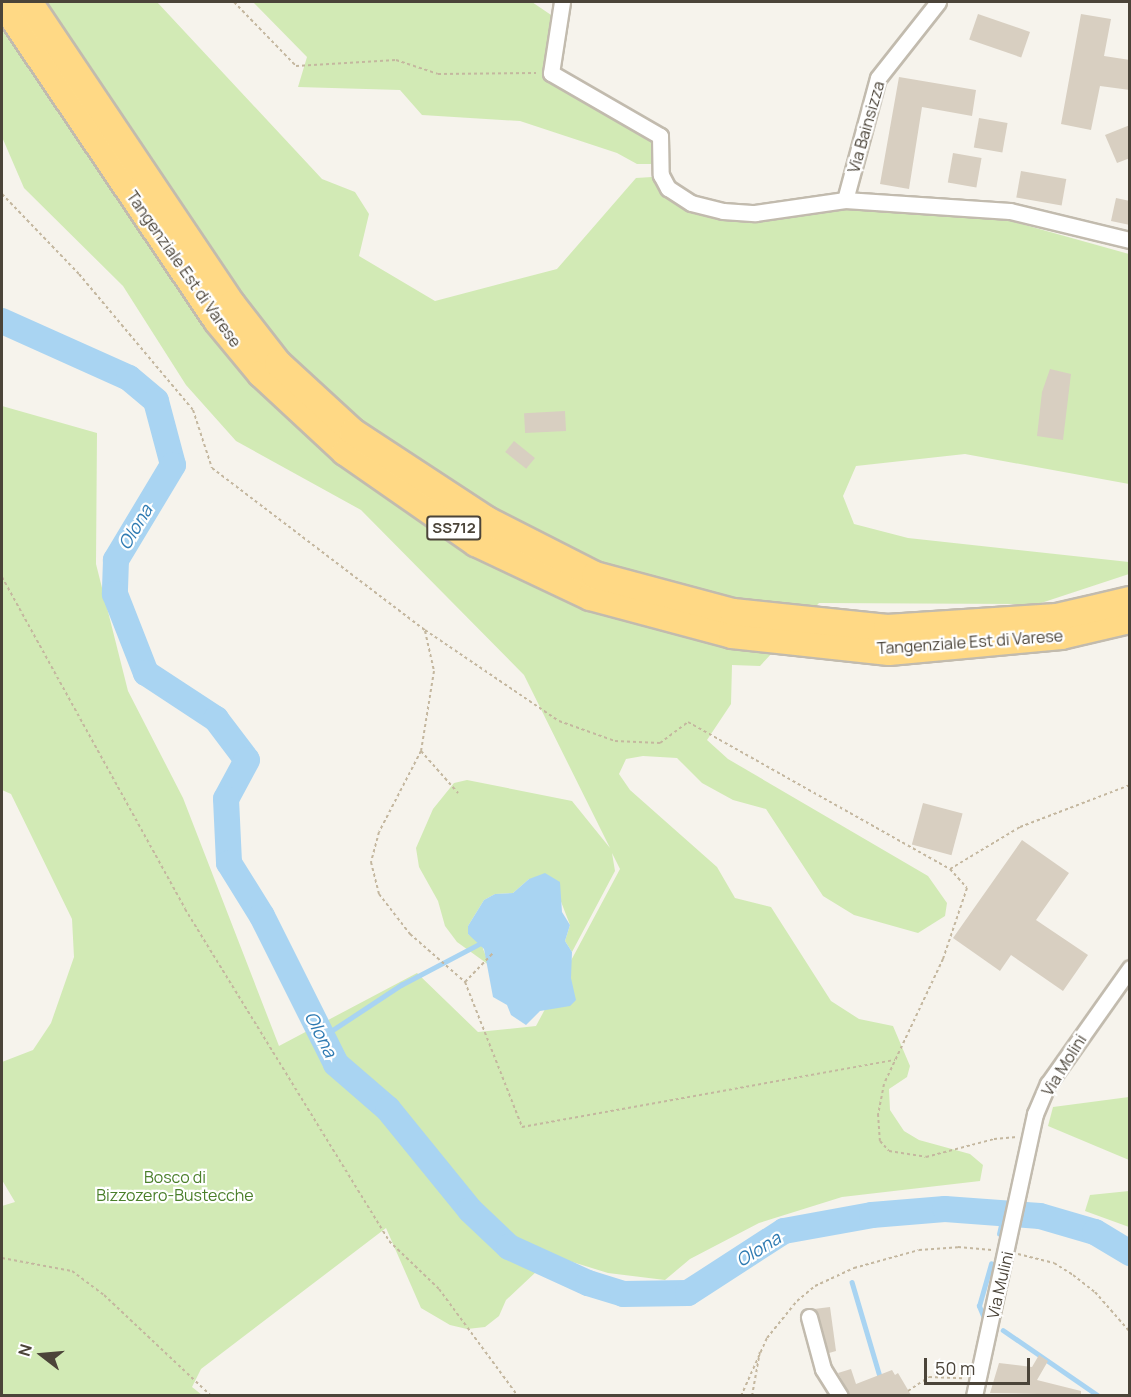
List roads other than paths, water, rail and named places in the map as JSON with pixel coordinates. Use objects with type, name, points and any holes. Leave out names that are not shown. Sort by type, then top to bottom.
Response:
[{"type":"highway","name":"Tangenziale Est di Varese","points":[[2,2],[217,321],[261,374],[345,452],[476,543],[590,597],[732,635],[889,652],[1061,636],[1130,620]]},
{"type":"highway","name":"Tangenziale Est di Varese","points":[[29,2],[232,303],[278,363],[352,432],[487,520],[595,575],[733,612],[888,628],[1057,617],[1130,600]]},
{"type":"street","points":[[562,2],[551,73],[660,136],[661,175],[668,188],[691,203],[723,211],[755,213],[845,200],[1010,211],[1130,240]]},
{"type":"street","name":"Via Bainsizza","points":[[845,200],[878,78],[938,2]]},
{"type":"street","name":"Via Molini","points":[[1022,1174],[1030,1137],[1048,1084],[1130,968]]},
{"type":"street","name":"Via Mulini","points":[[974,1395],[1007,1252],[1022,1174]]},
{"type":"street","points":[[809,1317],[822,1368],[840,1395]]},
{"type":"water","points":[[545,873],[560,882],[562,912],[570,925],[565,941],[572,952],[571,978],[576,1000],[570,1006],[540,1011],[526,1025],[511,1015],[507,1005],[493,997],[484,949],[468,934],[468,926],[484,900],[495,894],[513,893],[529,879]]},
{"type":"waterway","name":"Olona","points":[[2,321],[129,378],[156,401],[173,465],[116,560],[115,594],[146,673],[216,719],[247,760],[226,799],[229,863],[262,916],[336,1064],[388,1109],[470,1210],[509,1247],[588,1283],[623,1294],[688,1293],[784,1231],[872,1215],[945,1209],[1040,1216],[1095,1232],[1130,1253]]},
{"type":"waterway","points":[[322,1037],[401,985],[481,943]]},
{"type":"waterway","points":[[999,1234],[1004,1213]]},
{"type":"waterway","points":[[984,1318],[979,1306],[991,1264]]},
{"type":"waterway","points":[[852,1282],[881,1380]]},
{"type":"waterway","points":[[1003,1330],[1099,1396]]},
{"type":"park label","name":"Bosco di Bizzozero-Bustecche","points":[[175,1186]]}]
